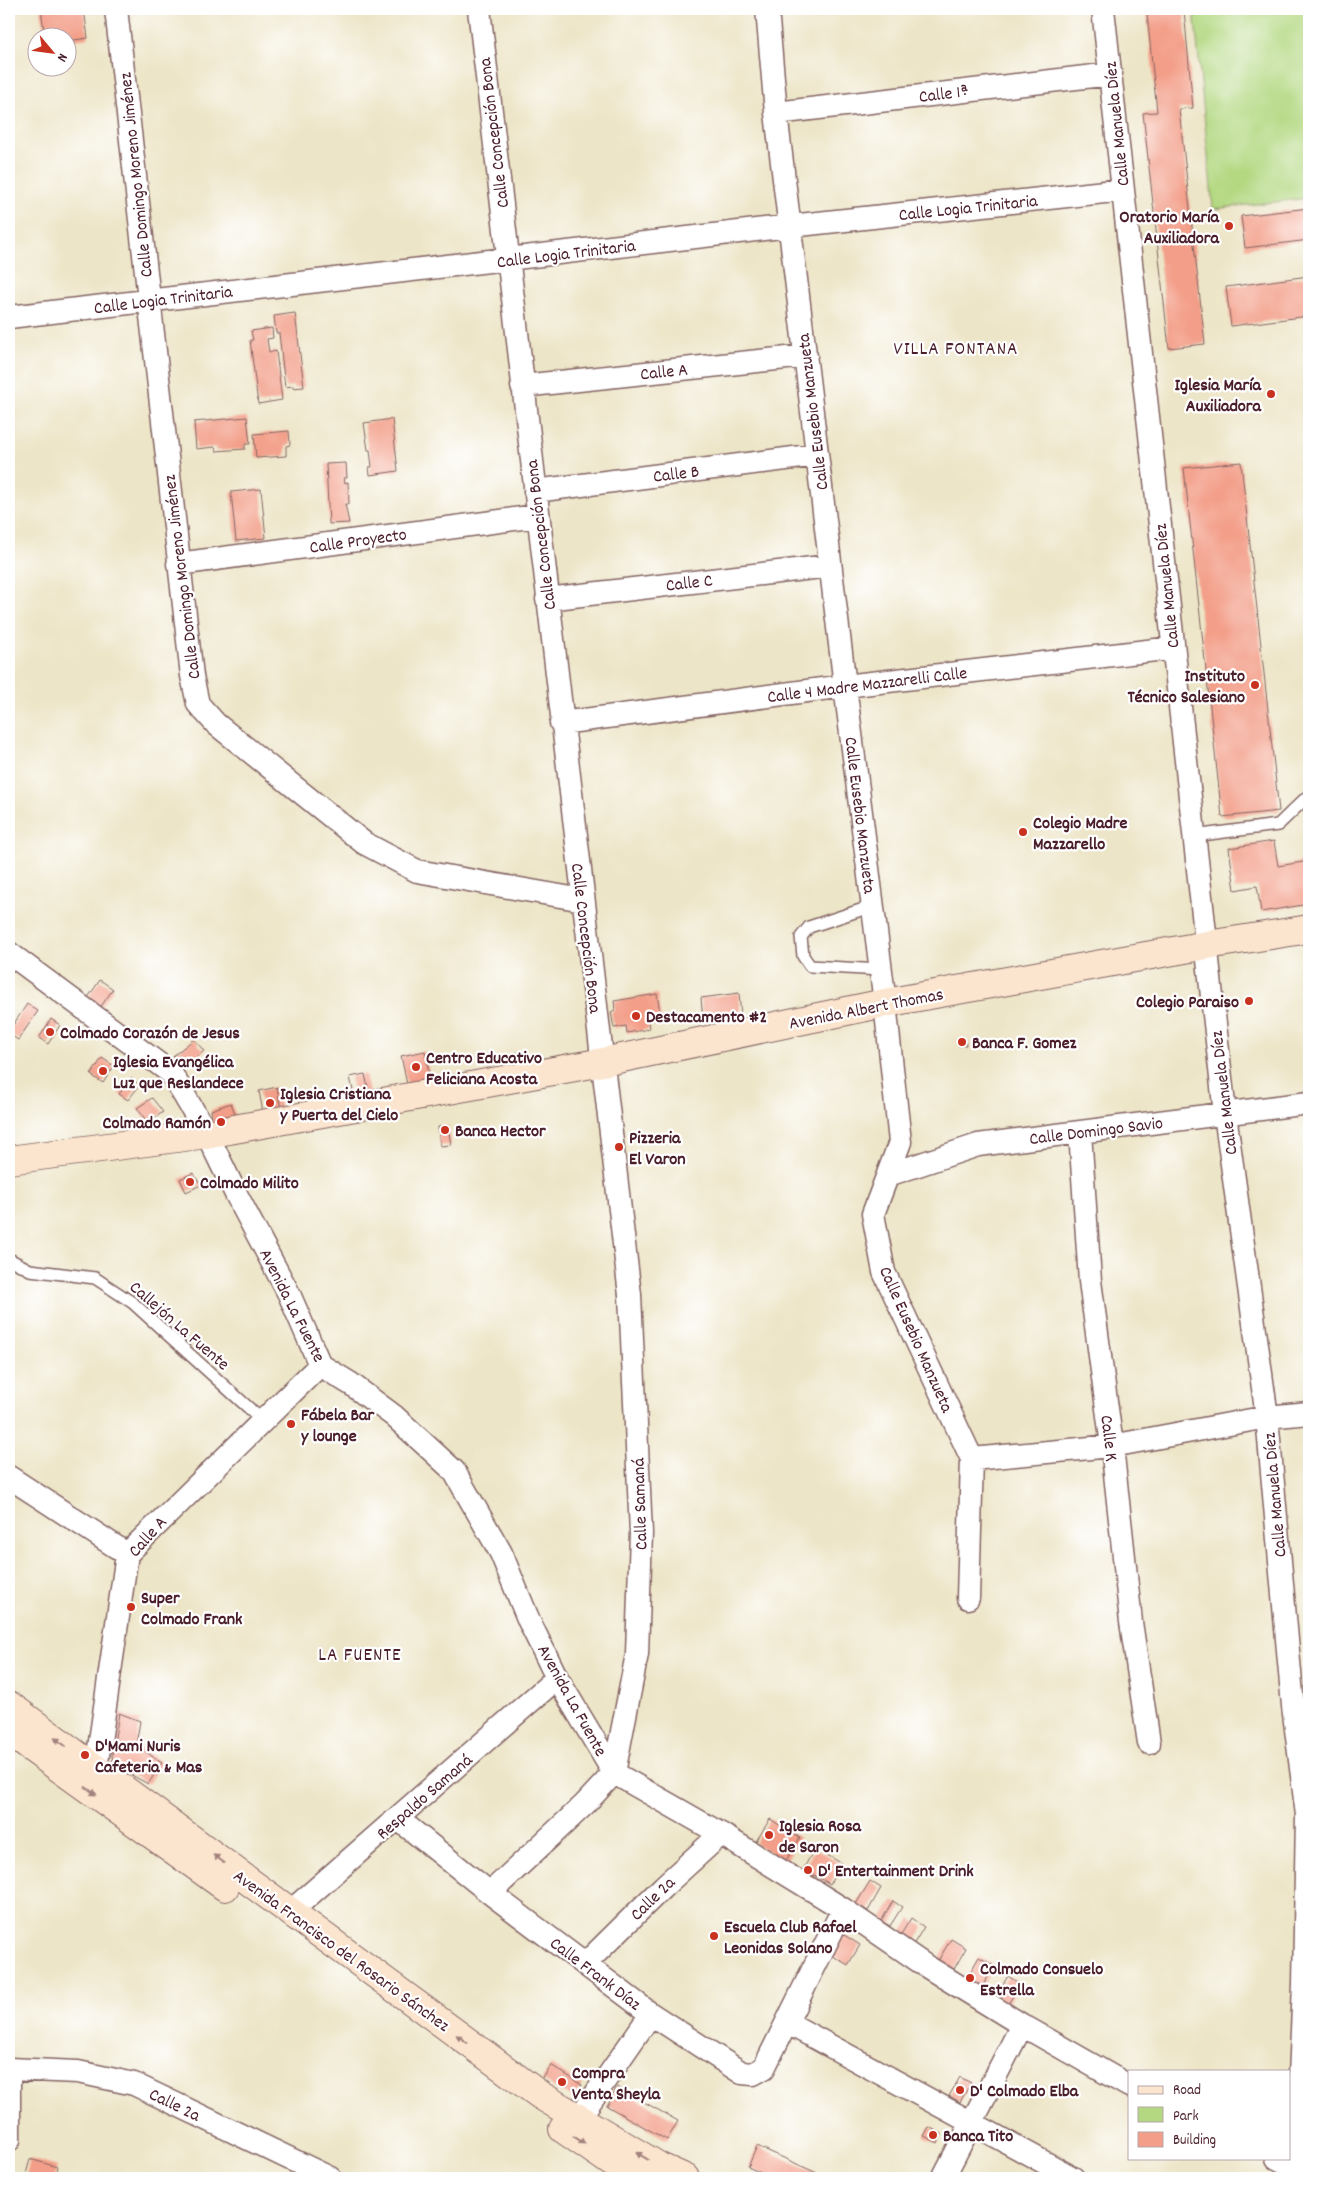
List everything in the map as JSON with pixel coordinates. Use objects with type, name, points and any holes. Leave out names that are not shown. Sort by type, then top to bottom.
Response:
[{"type":"main road","name":"Avenida Albert Thomas","points":[[9,1160],[207,1134],[603,1062],[885,1003],[1207,945],[1309,929]]},
{"type":"main road","name":"Avenida Francisco del Rosario Sánchez","points":[[9,1705],[540,2095],[660,2167],[685,2178]]},
{"type":"main road","name":"Avenida Francisco del Rosario Sánchez","points":[[9,1732],[371,1992],[449,2052],[612,2162],[646,2178]]},
{"type":"street","name":"Calle Domingo Moreno Jiménez","points":[[116,9],[178,564],[192,676],[198,704],[216,724],[364,843],[417,871],[582,900]]},
{"type":"street","name":"Calle Concepción Bona","points":[[479,9],[561,722],[603,1062]]},
{"type":"street","name":"Calle Eusebio Manzueta","points":[[767,9],[776,113],[844,686],[885,1003],[900,1142],[873,1214],[884,1272],[972,1459],[968,1598]]},
{"type":"street","name":"Calle Manuela Díez","points":[[1103,9],[1225,1114],[1267,1417],[1292,1696],[1308,1814],[1307,1985],[1303,2147],[1298,2174]]},
{"type":"street","name":"Calle 1ª","points":[[776,113],[1111,74]]},
{"type":"street","name":"Calle Logia Trinitaria","points":[[9,317],[790,226],[1123,190]]},
{"type":"street","name":"Calle A","points":[[522,386],[806,356]]},
{"type":"street","name":"Calle B","points":[[535,491],[817,455]]},
{"type":"street","name":"Calle Proyecto","points":[[178,564],[537,516]]},
{"type":"street","name":"Calle C","points":[[547,599],[830,566]]},
{"type":"street","name":"Calle 4 Madre Mazzarelli Calle","points":[[561,722],[844,686],[1173,648]]},
{"type":"street","name":"Avenida La Fuente","points":[[9,953],[171,1073],[207,1134],[236,1194],[289,1294],[320,1365],[351,1384],[394,1416],[454,1471],[501,1553],[557,1678],[614,1773],[721,1834],[843,1909],[926,1966],[1022,2025],[1128,2085]]},
{"type":"street","name":"Calle Samaná","points":[[603,1062],[630,1295],[641,1533],[637,1654],[614,1773]]},
{"type":"street","name":"Calle Domingo Savio","points":[[888,1175],[978,1145],[1309,1103]]},
{"type":"street","name":"Calle K","points":[[1080,1132],[1090,1281],[1112,1446],[1131,1622],[1149,1744]]},
{"type":"street","name":"Calle A","points":[[96,1769],[127,1554],[320,1365]]},
{"type":"street","points":[[972,1459],[1112,1446],[1267,1417],[1309,1413]]},
{"type":"street","points":[[9,1477],[127,1554]]},
{"type":"street","name":"Respaldo Samaná","points":[[290,1912],[557,1678]]},
{"type":"street","points":[[490,1893],[585,1804],[614,1773]]},
{"type":"street","name":"Calle Frank Díaz","points":[[398,1819],[490,1893],[651,2014],[742,2073],[753,2074],[764,2068],[843,1909]]},
{"type":"street","name":"Calle 2a","points":[[585,1964],[664,1886],[721,1834]]},
{"type":"street","points":[[579,2118],[651,2014]]},
{"type":"street","points":[[788,2023],[1073,2178]]},
{"type":"street","points":[[943,2178],[1022,2025]]},
{"type":"street","points":[[9,2068],[9,2140]]},
{"type":"street","name":"Calle 2a","points":[[9,2068],[78,2072],[134,2084],[330,2178]]},
{"type":"street","points":[[1280,2160],[1298,2174]]},
{"type":"lane","points":[[1194,836],[1278,825],[1309,795]]},
{"type":"lane","points":[[873,906],[809,927],[801,937],[803,956],[810,966],[881,970]]},
{"type":"lane","name":"Callejón La Fuente","points":[[9,1258],[30,1270],[95,1278],[132,1303],[262,1420]]},
{"type":"green space","points":[[1194,9],[1309,9],[1309,198],[1213,209]]},
{"type":"building","points":[[41,9],[84,9],[88,38],[78,40],[78,28],[44,28]]},
{"type":"building","points":[[1184,10],[1193,108],[1179,109],[1205,344],[1169,348],[1143,113],[1157,112],[1147,14]]},
{"type":"building","points":[[1309,208],[1309,240],[1245,248],[1241,216]]},
{"type":"building","points":[[1309,276],[1309,316],[1231,326],[1226,287]]},
{"type":"building","points":[[295,313],[304,387],[293,388],[293,386],[285,387],[279,333],[276,333],[274,316]]},
{"type":"building","points":[[272,328],[273,338],[267,339],[269,352],[276,351],[282,400],[258,404],[250,340],[253,340],[251,331]]},
{"type":"building","points":[[247,417],[250,444],[245,444],[245,449],[216,451],[215,447],[196,449],[194,422]]},
{"type":"building","points":[[392,419],[398,471],[370,475],[369,467],[372,467],[364,423]]},
{"type":"building","points":[[289,431],[290,445],[286,446],[286,456],[256,458],[254,434]]},
{"type":"building","points":[[1241,462],[1279,811],[1222,817],[1184,468]]},
{"type":"building","points":[[346,463],[347,478],[344,478],[345,483],[348,482],[349,504],[345,504],[349,523],[329,524],[326,464]]},
{"type":"building","points":[[261,489],[266,538],[236,541],[231,492]]},
{"type":"building","points":[[1274,841],[1278,866],[1309,861],[1309,904],[1261,912],[1257,886],[1235,890],[1229,848]]},
{"type":"building","points":[[100,980],[113,989],[100,1008],[87,999]]},
{"type":"building","points":[[739,993],[741,1016],[703,1020],[701,998]]},
{"type":"building","name":"Destacamento #2","points":[[657,994],[661,1019],[648,1021],[649,1029],[627,1033],[626,1026],[614,1028],[611,1012],[615,1010],[614,1001]]},
{"type":"building","points":[[27,1004],[38,1011],[18,1040],[9,1034],[9,1031]]},
{"type":"building","name":"Colmado Corazón de Jesus","points":[[51,1019],[60,1025],[48,1044],[39,1038]]},
{"type":"building","points":[[194,1039],[204,1051],[183,1068],[173,1056]]},
{"type":"building","name":"Banca F. Gomez","points":[[965,1039],[966,1045],[959,1046],[957,1040]]},
{"type":"building","name":"Centro Educativo Feliciana Acosta","points":[[425,1051],[430,1079],[407,1084],[401,1056]]},
{"type":"building","points":[[521,1052],[524,1069],[514,1070],[512,1054]]},
{"type":"building","name":"Iglesia Evangélica Luz que Reslandece","points":[[102,1058],[114,1066],[103,1083],[91,1075]]},
{"type":"building","points":[[365,1074],[370,1097],[355,1100],[350,1077]]},
{"type":"building","points":[[131,1078],[140,1085],[128,1100],[119,1094]]},
{"type":"building","name":"Iglesia Cristiana y Puerta del Cielo","points":[[277,1087],[282,1115],[264,1118],[259,1091]]},
{"type":"building","points":[[152,1098],[163,1112],[148,1123],[137,1108]]},
{"type":"building","points":[[231,1103],[239,1124],[212,1123],[211,1110]]},
{"type":"building","points":[[448,1126],[451,1145],[440,1146],[438,1127]]},
{"type":"building","name":"Colmado Milito","points":[[193,1173],[201,1185],[186,1192],[180,1179]]},
{"type":"building","points":[[119,1713],[140,1721],[136,1745],[162,1763],[148,1784],[117,1767],[113,1762],[112,1755]]},
{"type":"building","points":[[770,1819],[800,1838],[785,1862],[755,1843]]},
{"type":"building","points":[[815,1848],[841,1863],[830,1884],[814,1875],[813,1879],[801,1873]]},
{"type":"building","points":[[870,1881],[881,1888],[868,1911],[856,1904]]},
{"type":"building","points":[[893,1901],[902,1907],[890,1926],[881,1921]]},
{"type":"building","points":[[911,1918],[924,1927],[913,1945],[900,1936]]},
{"type":"building","points":[[841,1933],[860,1945],[848,1965],[828,1953]]},
{"type":"building","points":[[951,1939],[966,1948],[950,1976],[935,1966]]},
{"type":"building","points":[[979,1957],[994,1966],[979,1992],[964,1983]]},
{"type":"building","points":[[1008,1976],[1020,1984],[1007,2006],[995,1998]]},
{"type":"building","name":"Compra Venta Sheyla","points":[[551,2065],[582,2085],[573,2099],[542,2080]]},
{"type":"building","name":"D' Colmado Elba","points":[[960,2077],[971,2083],[960,2102],[949,2096]]},
{"type":"building","points":[[617,2087],[678,2121],[667,2140],[607,2106]]},
{"type":"building","name":"Banca Tito","points":[[929,2127],[942,2134],[938,2143],[924,2136]]},
{"type":"building","points":[[757,2146],[817,2173],[815,2178],[772,2178],[748,2167]]},
{"type":"building","points":[[30,2159],[57,2167],[54,2178],[25,2178]]},
{"type":"place","name":"Oratorio María Auxiliadora","points":[[1229,226]]},
{"type":"place","name":"Iglesia María Auxiliadora","points":[[1271,394]]},
{"type":"place","name":"Instituto Técnico Salesiano","points":[[1255,685]]},
{"type":"place","name":"Colegio Madre Mazzarello","points":[[1023,832]]},
{"type":"place","name":"Colegio Paraiso","points":[[1249,1001]]},
{"type":"place","name":"Destacamento #2","points":[[636,1016]]},
{"type":"place","name":"Colmado Corazón de Jesus","points":[[50,1032]]},
{"type":"place","name":"Banca F. Gomez","points":[[962,1042]]},
{"type":"place","name":"Centro Educativo Feliciana Acosta","points":[[416,1067]]},
{"type":"place","name":"Iglesia Evangélica Luz que Reslandece","points":[[103,1071]]},
{"type":"place","name":"Iglesia Cristiana y Puerta del Cielo","points":[[270,1103]]},
{"type":"place","name":"Colmado Ramón","points":[[221,1122]]},
{"type":"place","name":"Banca Hector","points":[[445,1130]]},
{"type":"place","name":"Pizzeria El Varon","points":[[619,1147]]},
{"type":"place","name":"Colmado Milito","points":[[190,1182]]},
{"type":"place","name":"Fábela Bar y lounge","points":[[291,1424]]},
{"type":"place","name":"Super Colmado Frank","points":[[131,1607]]},
{"type":"place","name":"D'Mami Nuris Cafeteria & Mas","points":[[85,1755]]},
{"type":"place","name":"Iglesia Rosa de Saron","points":[[769,1835]]},
{"type":"place","name":"D' Entertainment Drink","points":[[808,1870]]},
{"type":"place","name":"Escuela Club Rafael Leonidas Solano","points":[[714,1936]]},
{"type":"place","name":"Colmado Consuelo Estrella","points":[[970,1978]]},
{"type":"place","name":"Compra Venta Sheyla","points":[[562,2082]]},
{"type":"place","name":"D' Colmado Elba","points":[[960,2090]]},
{"type":"place","name":"Banca Tito","points":[[933,2135]]},
{"type":"district","name":"VILLA FONTANA","points":[[956,347]]},
{"type":"district","name":"LA FUENTE","points":[[360,1653]]}]
